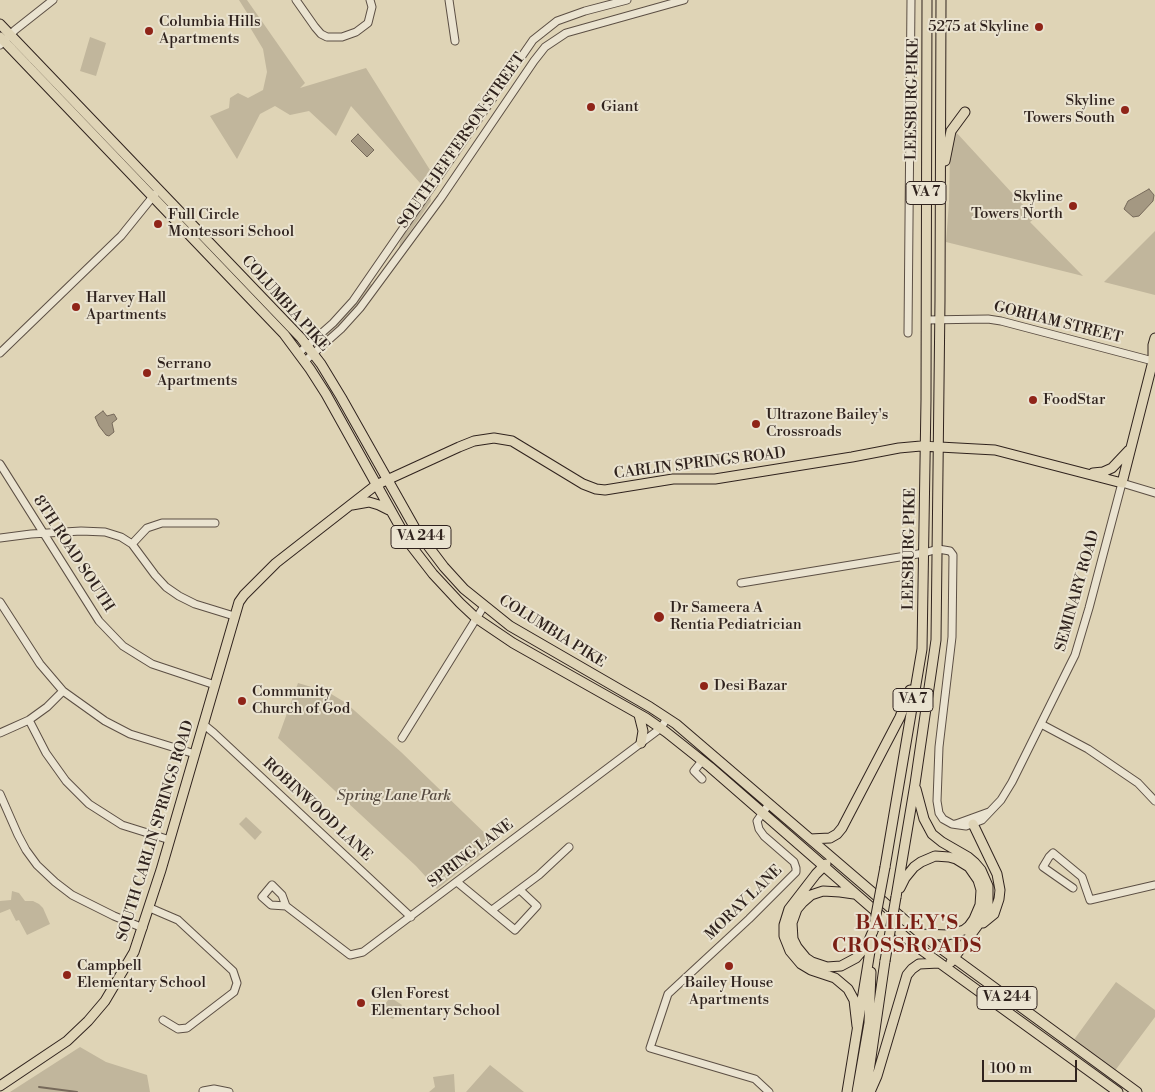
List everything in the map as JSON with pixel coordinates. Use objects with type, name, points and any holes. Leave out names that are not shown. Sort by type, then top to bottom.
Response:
[{"type":"main road","name":"LEESBURG PIKE","points":[[869,947],[885,867],[922,649],[926,446],[927,0]]},
{"type":"main road","name":"LEESBURG PIKE","points":[[866,1092],[936,640],[941,0]]},
{"type":"main road","name":"COLUMBIA PIKE","points":[[0,24],[4,39],[310,349],[346,405],[387,480],[426,545],[457,582],[484,606],[527,636],[667,718],[701,744],[920,934],[1137,1092]]},
{"type":"main road","points":[[940,180],[951,131],[965,112]]},
{"type":"main road","name":"COLUMBIA PIKE","points":[[156,193],[265,312],[299,353],[326,394],[409,543],[446,589],[476,618],[512,643],[640,714],[661,728],[702,761],[903,936],[1118,1092]]},
{"type":"main road","name":"SEMINARY ROAD","points":[[1122,483],[1154,359],[1153,345],[1155,338]]},
{"type":"main road","name":"CARLIN SPRINGS ROAD","points":[[291,553],[376,485],[474,441],[494,438],[512,441],[583,484],[605,490],[673,479],[715,479],[898,448],[926,446],[995,450],[1122,483]]},
{"type":"main road","points":[[1088,474],[1112,468],[1131,448]]},
{"type":"main road","points":[[349,506],[369,502],[390,510]]},
{"type":"main road","name":"SOUTH CARLIN SPRINGS ROAD","points":[[0,1086],[67,1042],[101,1006],[121,976],[134,952],[150,908],[234,616],[244,595],[262,575],[291,553]]},
{"type":"main road","points":[[810,840],[830,838],[842,828],[900,717],[909,696],[922,649]]},
{"type":"main road","points":[[640,714],[643,731],[641,743]]},
{"type":"main road","points":[[870,1092],[877,1076],[908,975],[912,968],[926,963],[942,966],[954,959],[978,926],[988,905],[988,886],[985,878],[975,863],[968,857],[932,834],[924,819],[915,784]]},
{"type":"main road","points":[[973,824],[996,874],[1000,890],[994,914],[978,926]]},
{"type":"main road","points":[[896,897],[905,878],[914,867],[928,858],[942,856],[956,859],[969,867],[974,873],[979,884],[981,898],[978,912],[968,926],[964,930],[948,935],[920,934]]},
{"type":"main road","points":[[837,863],[829,863],[823,866],[789,909],[784,925],[785,940],[792,955],[803,966],[835,978],[848,989],[854,1000],[857,1026]]},
{"type":"main road","points":[[855,894],[828,891],[811,895],[803,902],[794,916],[793,939],[806,958],[827,967],[847,964],[869,947]]},
{"type":"main road","points":[[847,1090],[869,947]]},
{"type":"main road","points":[[857,1092],[869,1023],[871,995],[869,947]]},
{"type":"street","points":[[4,39],[53,0]]},
{"type":"street","points":[[296,0],[315,27],[321,34],[327,37],[342,37],[356,32],[368,23],[372,8],[370,0]]},
{"type":"street","points":[[449,0],[456,41]]},
{"type":"street","name":"SOUTH JEFFERSON STREET","points":[[305,362],[310,349],[353,301],[533,40],[557,21],[585,11],[627,0]]},
{"type":"street","name":"SOUTH JEFFERSON STREET","points":[[299,353],[310,349],[337,333],[360,308],[415,235],[534,60],[546,47],[566,33],[684,0]]},
{"type":"street","points":[[908,333],[911,0]]},
{"type":"street","points":[[0,352],[121,236],[156,193]]},
{"type":"street","name":"GORHAM STREET","points":[[926,320],[1000,320],[1154,359]]},
{"type":"street","name":"8TH ROAD SOUTH","points":[[0,464],[99,621],[123,646],[152,664],[215,685]]},
{"type":"street","points":[[1122,483],[1155,493]]},
{"type":"street","name":"SEMINARY ROAD","points":[[973,824],[982,820],[1001,800],[1012,782],[1074,655],[1091,601],[1122,483]]},
{"type":"street","points":[[132,544],[147,528],[162,523],[215,523]]},
{"type":"street","points":[[0,538],[43,534],[105,532],[121,537],[132,544],[155,576],[166,587],[195,604],[234,616]]},
{"type":"street","points":[[741,583],[924,554],[938,549],[947,549],[952,553],[954,585],[952,637],[939,747],[937,801],[941,816],[946,822],[964,827],[973,824]]},
{"type":"street","points":[[0,602],[40,664],[63,691],[105,721],[130,734],[194,754]]},
{"type":"street","points":[[402,738],[484,606]]},
{"type":"street","points":[[0,733],[29,720],[47,707],[63,691]]},
{"type":"street","name":"SPRING LANE","points":[[286,906],[350,955],[363,952],[661,728],[667,718]]},
{"type":"street","points":[[29,720],[46,754],[66,781],[89,804],[122,825],[170,840]]},
{"type":"street","name":"ROBINWOOD LANE","points":[[203,724],[411,917]]},
{"type":"street","points":[[1041,724],[1088,749],[1138,783],[1155,801]]},
{"type":"street","points":[[702,761],[694,771],[702,779]]},
{"type":"street","points":[[0,794],[26,850],[37,865],[54,882],[72,895],[143,928]]},
{"type":"street","points":[[762,813],[769,804]]},
{"type":"street","name":"SEMINARY ROAD","points":[[956,824],[989,812]]},
{"type":"street","name":"MORAY LANE","points":[[762,813],[757,823],[762,834],[794,862],[796,872],[749,919],[668,994],[650,1048],[755,1080],[769,1092]]},
{"type":"street","points":[[492,910],[520,890],[569,847]]},
{"type":"street","points":[[1073,888],[1043,867],[1049,856],[1053,853],[1082,876],[1090,900],[1155,885]]},
{"type":"street","points":[[457,882],[515,930],[538,906],[520,890]]},
{"type":"street","points":[[150,908],[178,920],[233,971],[237,983],[234,992],[187,1028],[178,1029],[164,1020]]},
{"type":"street","points":[[203,1091],[214,1089],[228,1092]]},
{"type":"green space","points":[[239,0],[247,0],[305,83],[300,88],[366,68],[430,170],[421,184],[351,106],[336,136],[309,111],[290,115],[275,106],[260,114],[237,159],[210,116],[229,108],[230,98],[238,93],[248,98],[263,90],[267,72],[263,49],[251,29],[249,16]]},
{"type":"green space","points":[[90,37],[106,43],[96,76],[80,71]]},
{"type":"green space","points":[[955,131],[1035,218],[1030,222],[1083,276],[946,242],[950,154]]},
{"type":"green space","points":[[430,194],[431,201],[399,248],[401,237]]},
{"type":"green space","points":[[1155,231],[1155,295],[1104,282]]},
{"type":"green space","points":[[369,283],[373,285],[349,318],[320,343],[320,339],[346,314]]},
{"type":"green space","name":"Spring Lane Park","points":[[298,683],[328,692],[346,703],[401,752],[495,843],[437,889],[416,866],[278,738]]},
{"type":"green space","points":[[246,817],[262,832],[255,840],[239,824]]},
{"type":"green space","points":[[12,891],[19,893],[25,901],[33,901],[39,904],[43,908],[50,924],[27,935],[19,920],[16,921],[10,909],[0,913],[0,901],[11,900]]},
{"type":"green space","points":[[1116,982],[1155,1010],[1155,1017],[1114,1072],[1073,1041]]},
{"type":"green space","points":[[390,997],[402,1005],[393,1019],[380,1012]]},
{"type":"green space","points":[[80,1047],[106,1062],[147,1075],[150,1092],[10,1092]]},
{"type":"green space","points":[[490,1065],[524,1092],[466,1092]]},
{"type":"green space","points":[[454,1074],[455,1092],[429,1092],[435,1087],[433,1077]]},
{"type":"shaded area","points":[[358,134],[374,150],[367,157],[351,141]]},
{"type":"shaded area","points":[[1149,189],[1154,195],[1153,201],[1139,216],[1133,217],[1124,209],[1128,201]]},
{"type":"shaded area","points":[[103,411],[107,416],[114,414],[117,419],[112,423],[114,432],[109,436],[99,426],[95,417]]},
{"type":"waterway","points":[[39,1087],[77,1092]]},
{"type":"place","name":"5275 at Skyline","points":[[1039,27]]},
{"type":"place","name":"Columbia Hills Apartments","points":[[149,31]]},
{"type":"place","name":"Giant","points":[[591,107]]},
{"type":"place","name":"Skyline Towers South","points":[[1125,110]]},
{"type":"place","name":"Skyline Towers North","points":[[1073,206]]},
{"type":"place","name":"Full Circle Montessori School","points":[[158,224]]},
{"type":"place","name":"Harvey Hall Apartments","points":[[76,307]]},
{"type":"place","name":"Serrano Apartments","points":[[147,373]]},
{"type":"place","name":"FoodStar","points":[[1033,400]]},
{"type":"place","name":"Ultrazone Bailey's Crossroads","points":[[756,424]]},
{"type":"place","name":"Dr Sameera A Rentia Pediatrician","points":[[659,617]]},
{"type":"place","name":"Desi Bazar","points":[[704,686]]},
{"type":"place","name":"Community Church of God","points":[[242,701]]},
{"type":"place","name":"Bailey House Apartments","points":[[729,966]]},
{"type":"place","name":"Campbell Elementary School","points":[[67,975]]},
{"type":"place","name":"Glen Forest Elementary School","points":[[361,1003]]},
{"type":"district","name":"BAILEY'S CROSSROADS","points":[[907,936]]}]
